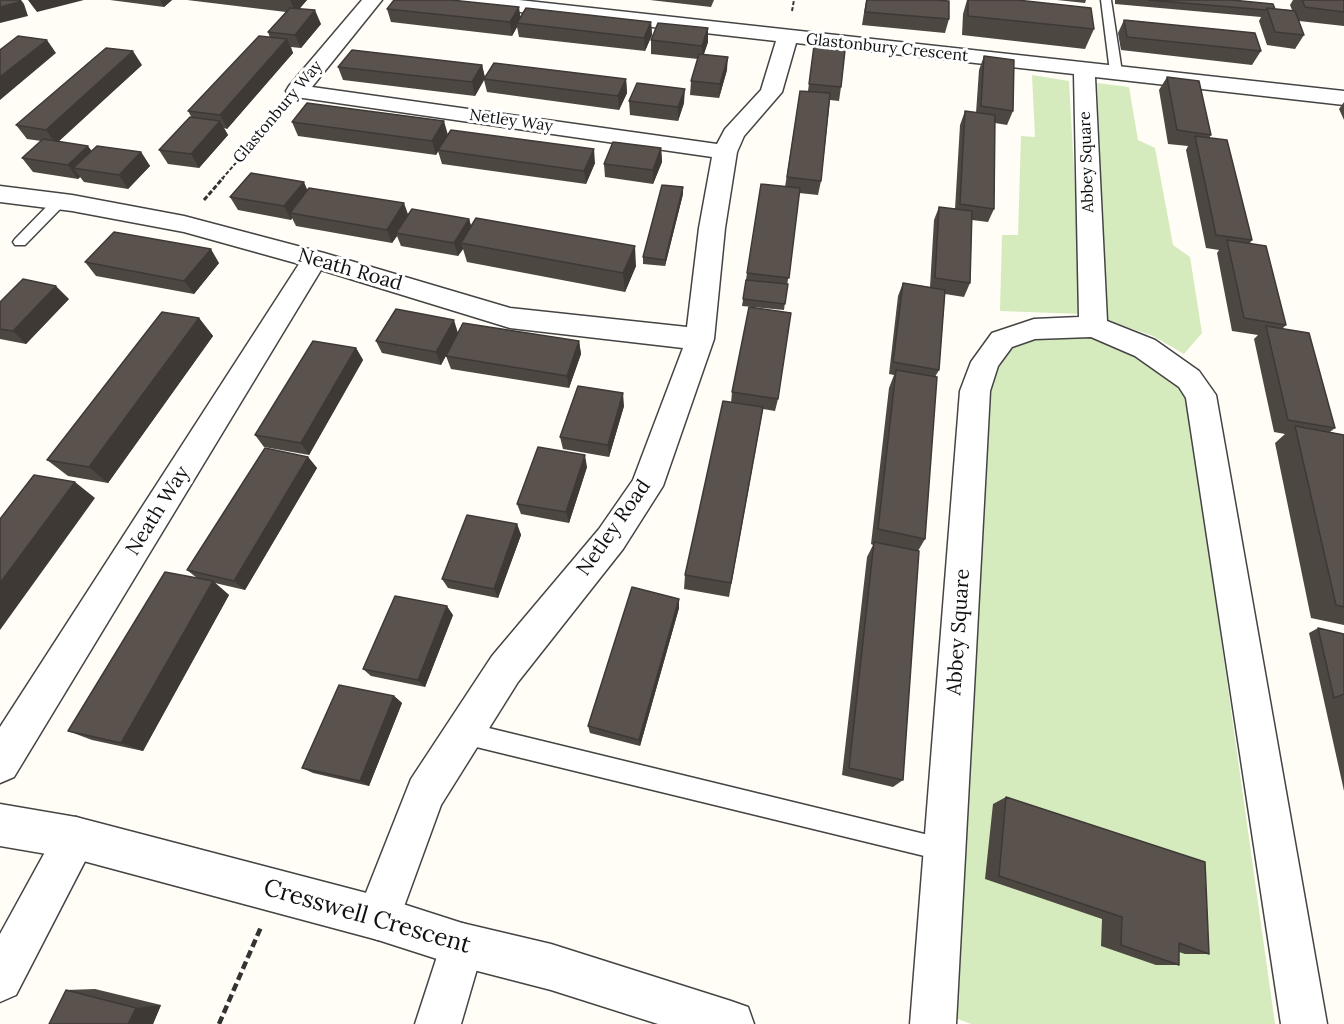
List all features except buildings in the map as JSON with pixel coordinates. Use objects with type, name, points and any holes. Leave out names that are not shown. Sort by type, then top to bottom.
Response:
[{"type":"street","name":"Glastonbury Way","points":[[297,91],[372,0]]},
{"type":"street","name":"Glastonbury Crescent","points":[[467,0],[1344,98]]},
{"type":"street","name":"Netley Road","points":[[378,918],[424,794],[505,669],[611,539],[647,486],[700,339],[712,228],[725,152],[733,134],[771,92],[788,37]]},
{"type":"street","name":"Abbey Square","points":[[1084,69],[1093,327]]},
{"type":"street","name":"Netley Way","points":[[297,91],[725,152]]},
{"type":"street","name":"Neath Road","points":[[0,194],[60,201],[184,224],[315,259],[510,318],[700,339]]},
{"type":"street","name":"Neath Way","points":[[0,763],[315,259]]},
{"type":"street","name":"Abbey Square","points":[[933,1024],[975,391],[985,362],[1002,340],[1034,329],[1093,327],[1145,348],[1189,379],[1201,395],[1304,1024]]},
{"type":"street","name":"Cresswell Crescent","points":[[0,825],[76,838],[378,918],[462,945],[551,967],[731,1024]]},
{"type":"street","points":[[0,979],[76,838]]},
{"type":"street","points":[[438,1024],[462,945]]},
{"type":"lane","points":[[1106,0],[1116,72]]},
{"type":"lane","points":[[20,242],[60,201]]},
{"type":"lane","points":[[464,733],[945,850]]},
{"type":"path","name":"Glastonbury Way","points":[[184,224],[297,91]]},
{"type":"path","points":[[219,1024],[277,891]]},
{"type":"green space","points":[[1032,75],[1069,81],[1082,314],[1000,311],[1002,235],[1018,235],[1021,136],[1035,137]]},
{"type":"green space","points":[[1097,83],[1129,87],[1138,140],[1155,148],[1173,245],[1190,257],[1202,333],[1184,354],[1153,336],[1106,320]]},
{"type":"green space","points":[[1044,336],[1092,338],[1129,347],[1161,367],[1187,396],[1275,1024],[971,1024],[953,1017],[984,392],[1008,346]]}]
